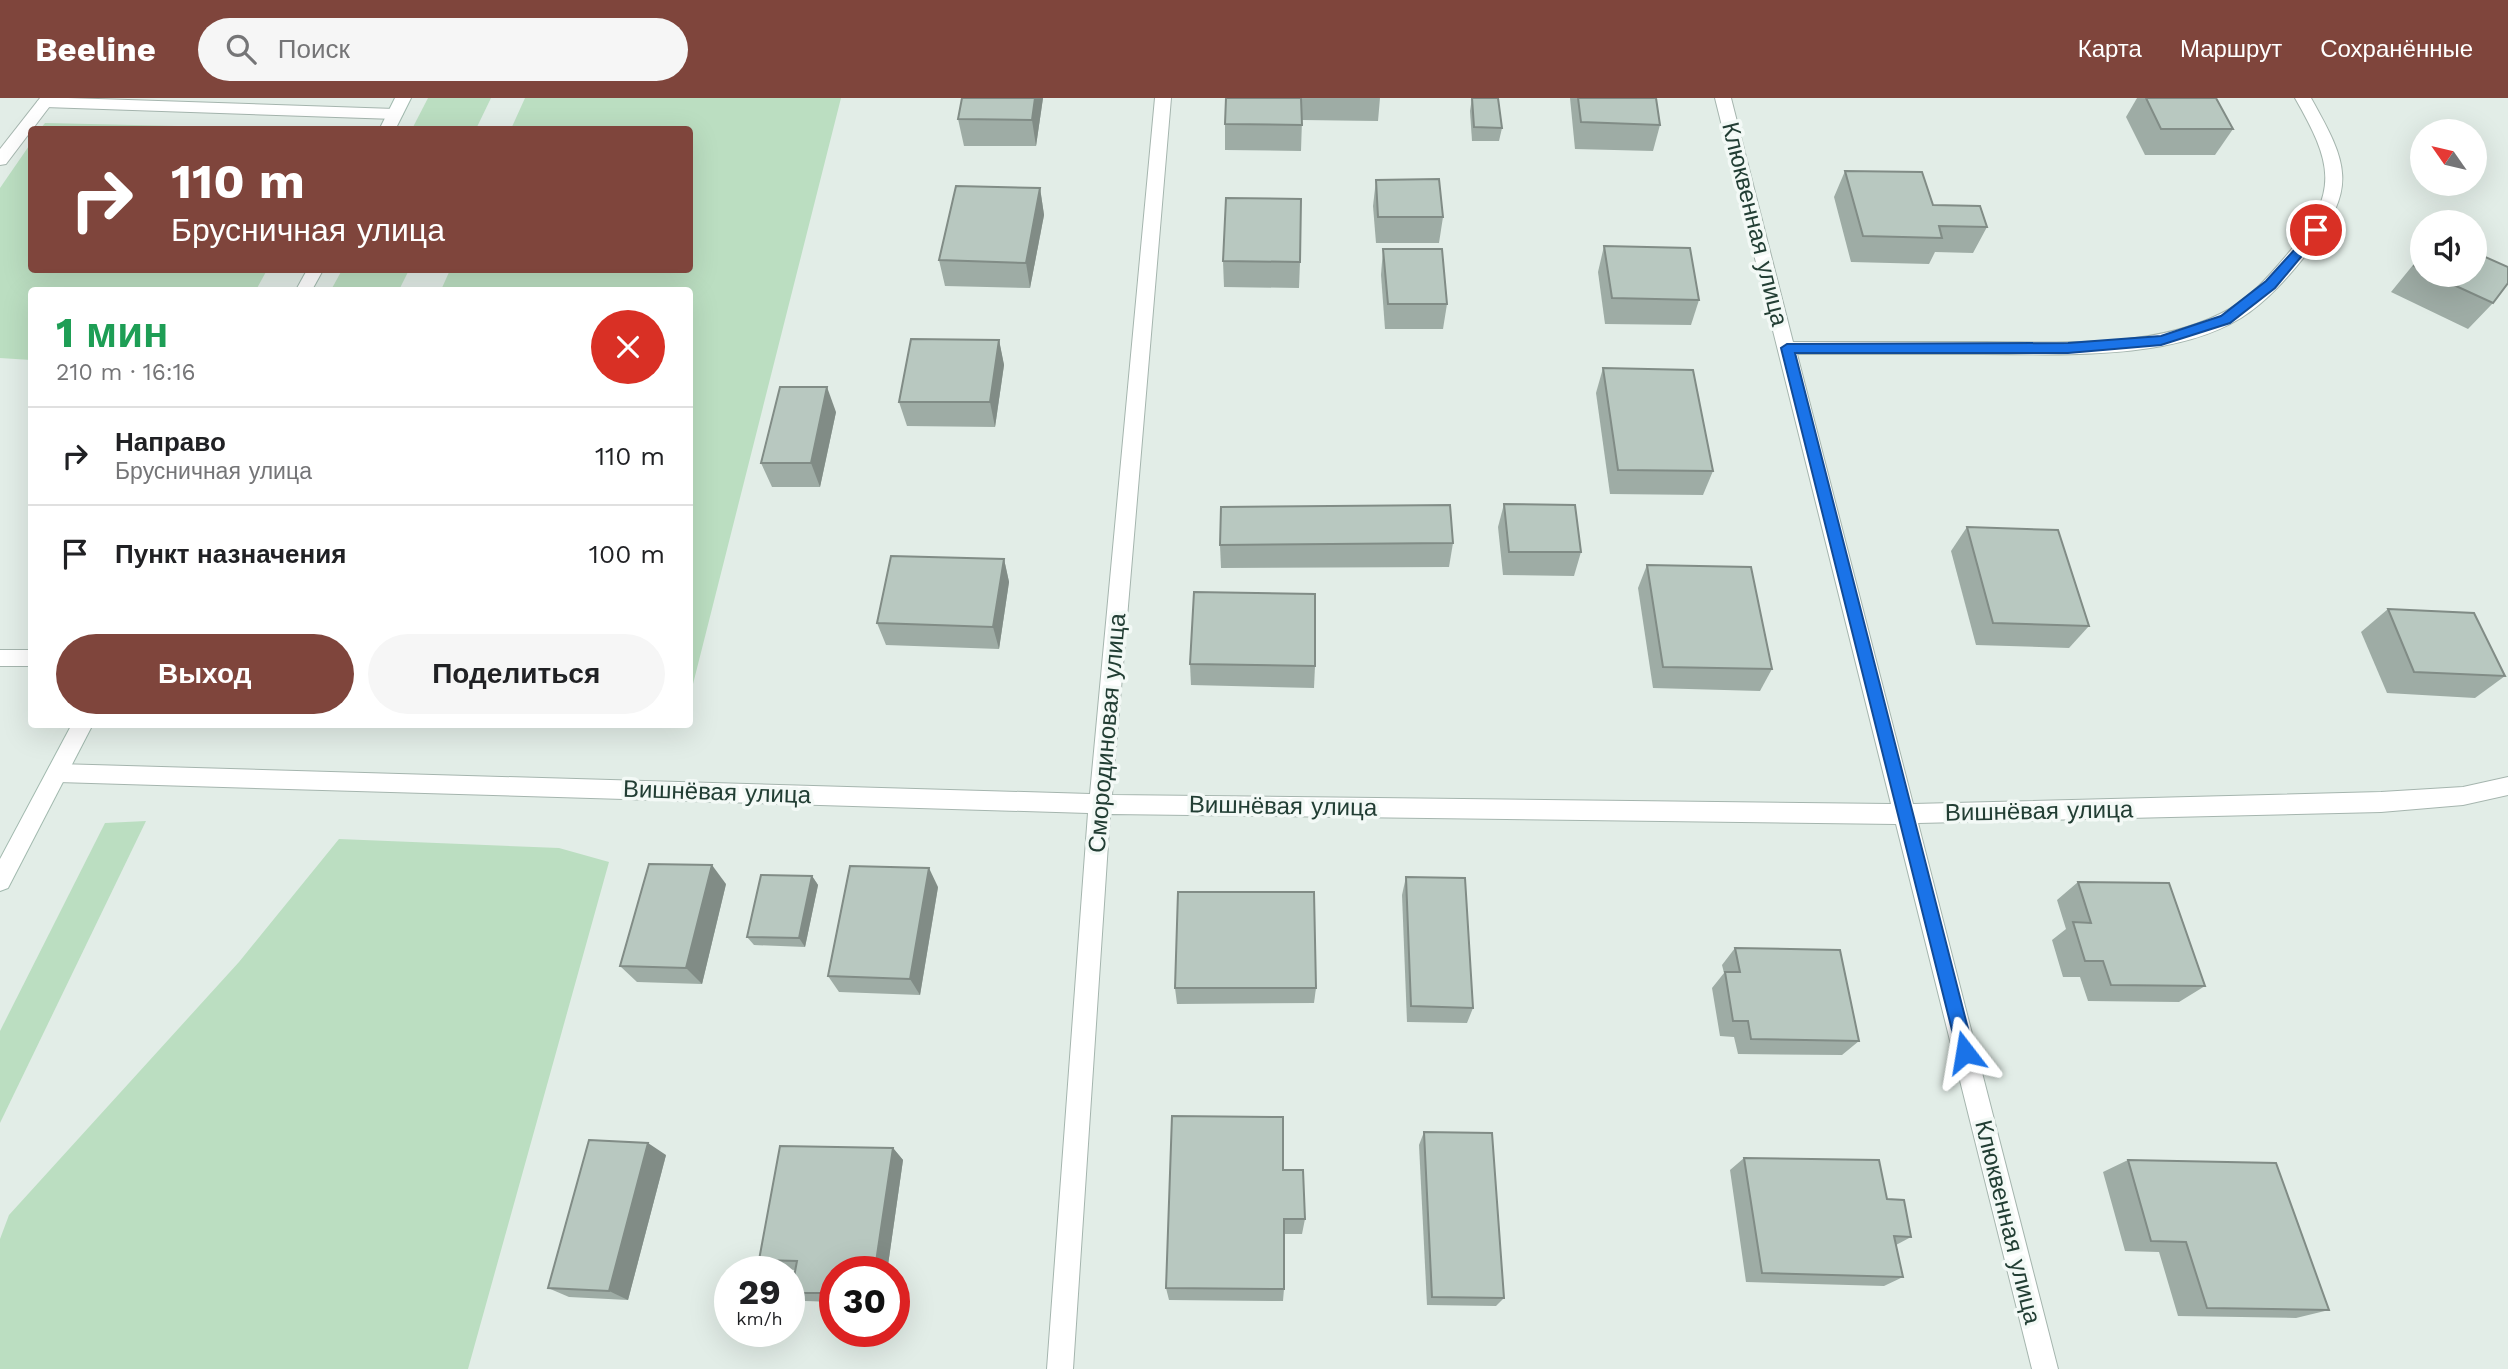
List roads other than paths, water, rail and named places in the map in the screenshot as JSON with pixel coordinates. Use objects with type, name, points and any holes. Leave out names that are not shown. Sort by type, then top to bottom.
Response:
[{"type":"street","points":[[389,126],[402,98]]},
{"type":"street","name":"Смородиновая улица","points":[[1060,1369],[1100,804],[1163,98]]},
{"type":"street","name":"Клюквенная улица","points":[[1723,98],[2045,1369]]},
{"type":"street","points":[[1787,348],[2068,348],[2161,341],[2225,319],[2278,275],[2316,230],[2338,188],[2331,146],[2303,98]]},
{"type":"street","points":[[0,160],[46,100],[395,114]]},
{"type":"street","points":[[0,658],[28,658]]},
{"type":"street","points":[[0,881],[81,728]]},
{"type":"street","name":"Вишнёвая улица","points":[[58,773],[1100,804],[1905,814],[2381,802],[2463,796],[2508,786]]}]
